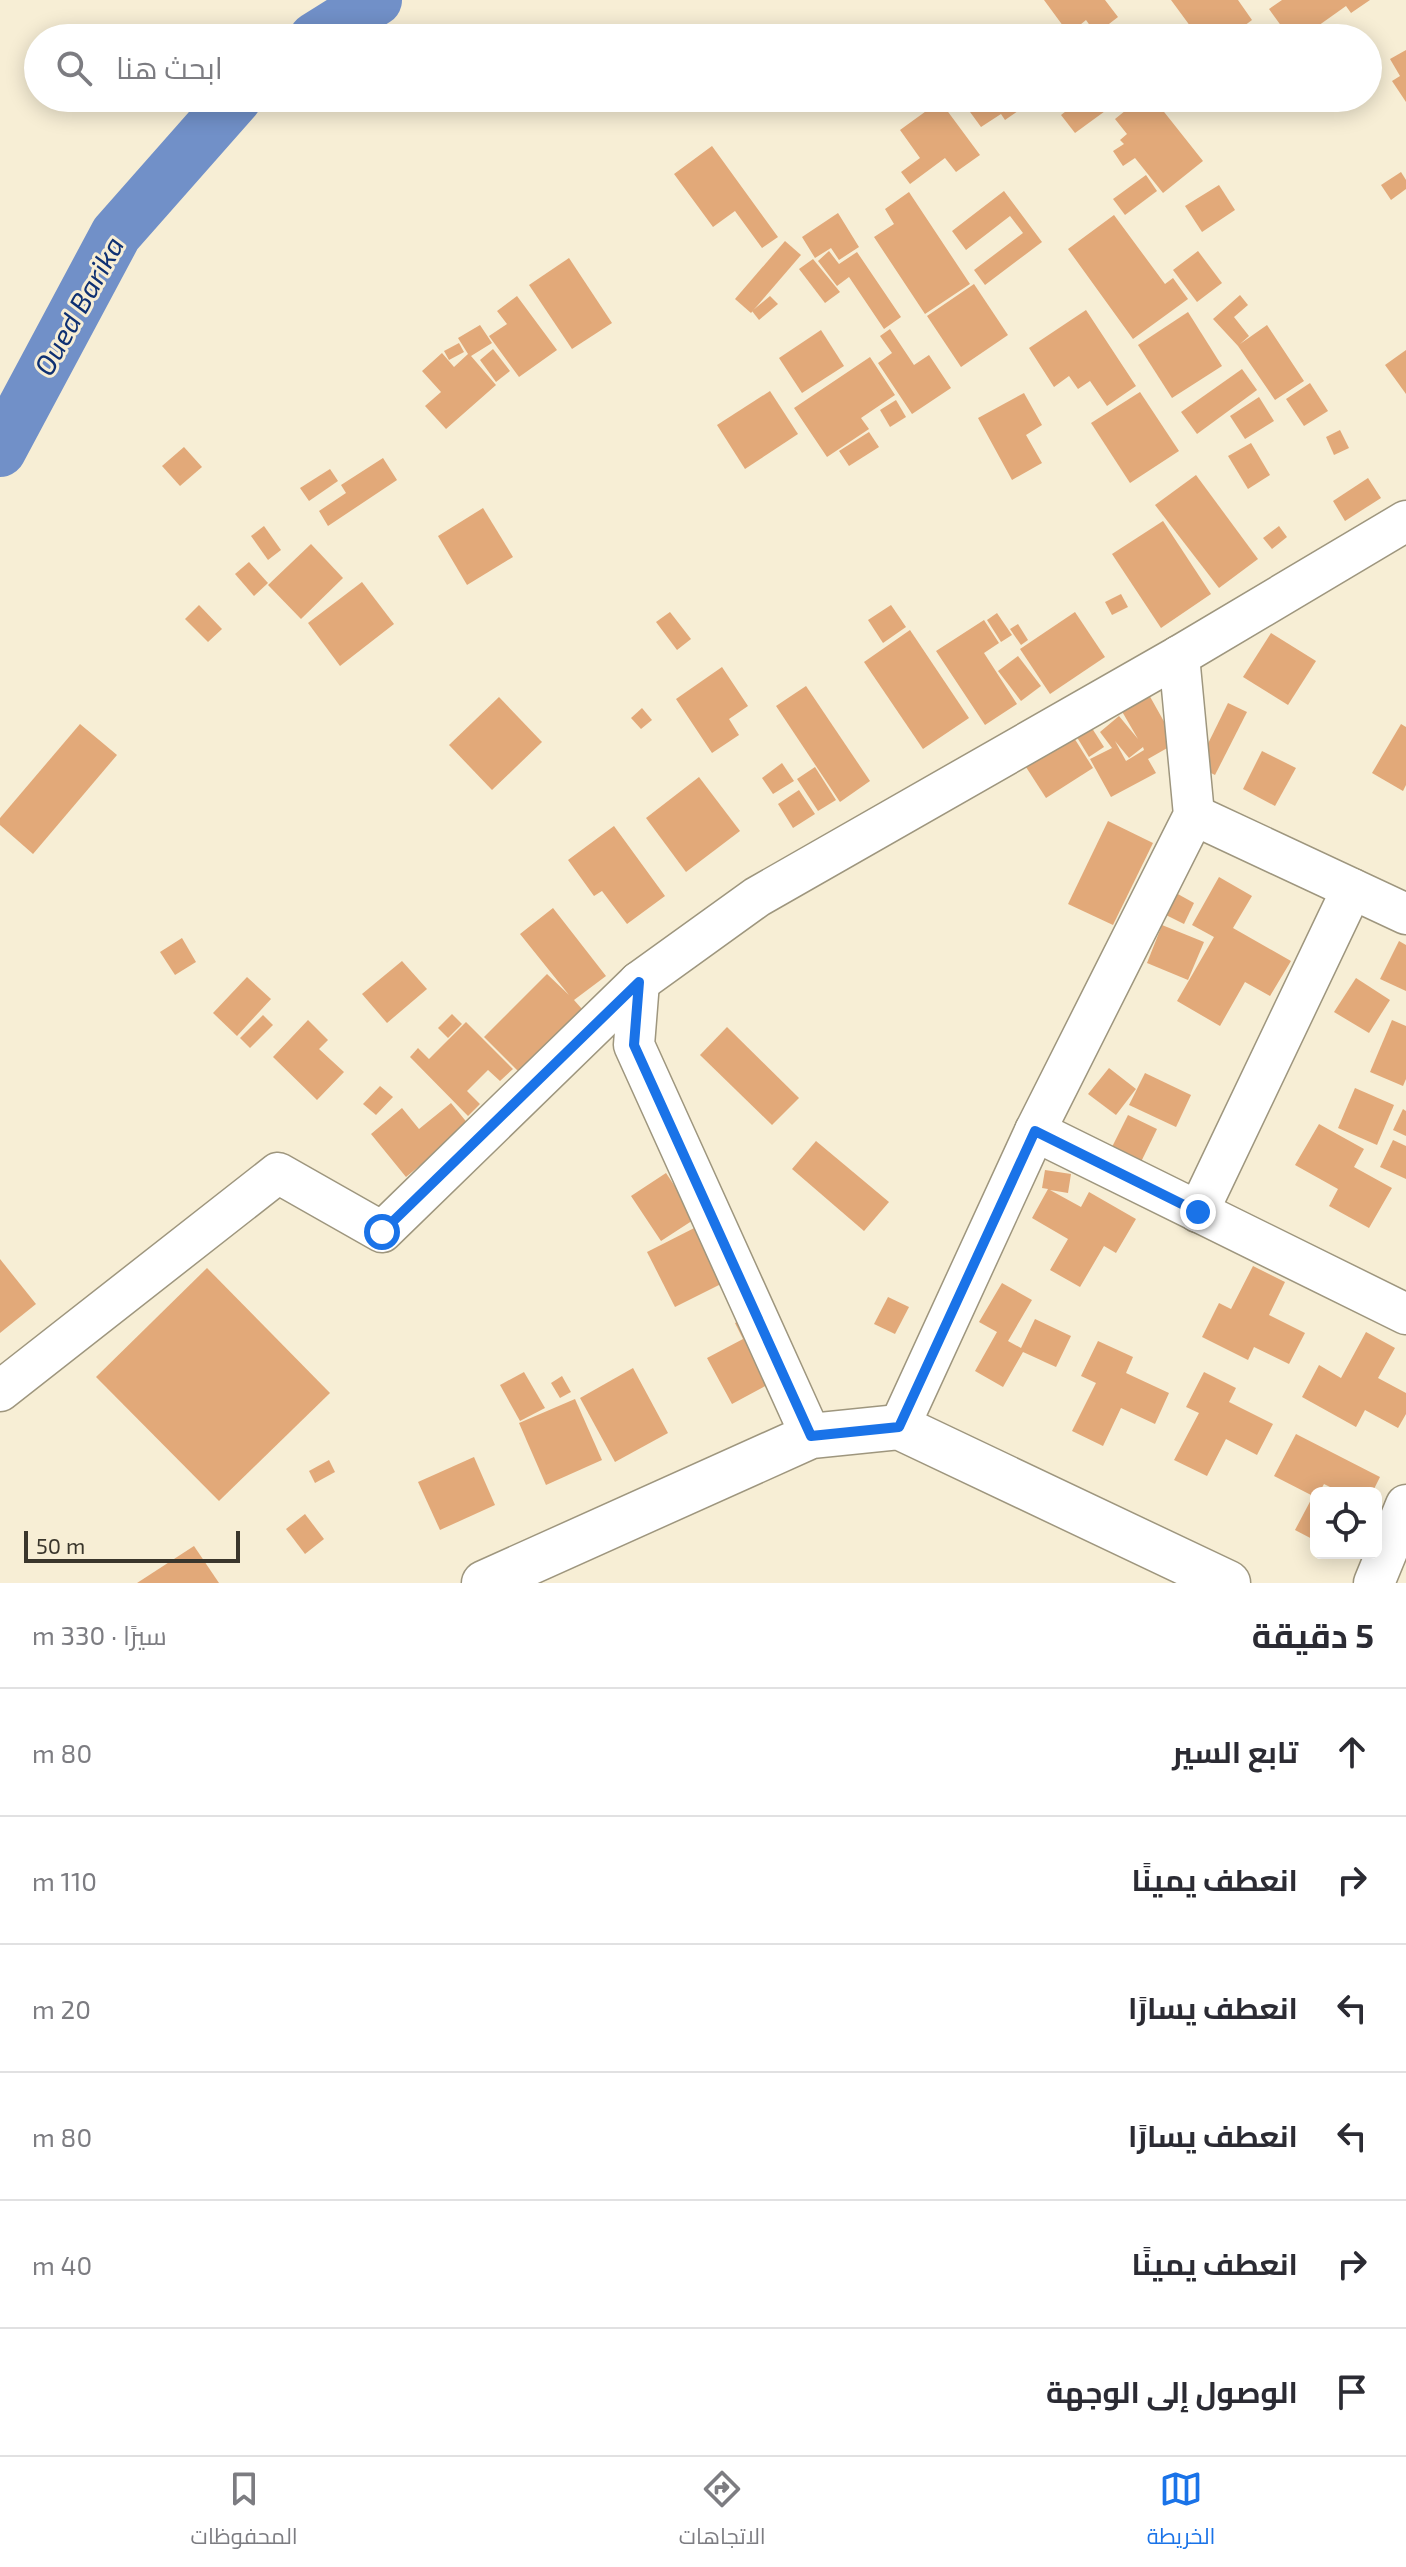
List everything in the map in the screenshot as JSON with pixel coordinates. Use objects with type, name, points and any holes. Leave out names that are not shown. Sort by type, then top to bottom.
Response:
[{"type":"main road","points":[[484,1583],[811,1436],[899,1427],[1228,1583]]},
{"type":"street","points":[[0,1391],[278,1173],[382,1232],[639,982],[757,897],[1179,656],[1406,521]]},
{"type":"street","points":[[899,1427],[1035,1131],[1194,815],[1179,656]]},
{"type":"street","points":[[1194,815],[1406,914]]},
{"type":"street","points":[[1198,1212],[1352,889]]},
{"type":"street","points":[[639,982],[634,1045],[811,1436]]},
{"type":"street","points":[[1035,1131],[1406,1314]]},
{"type":"street","points":[[1374,1583],[1406,1505]]},
{"type":"building","points":[[1044,0],[1105,0],[1118,17],[1109,24],[1089,24],[1086,20],[1081,24],[1062,24]]},
{"type":"building","points":[[1171,0],[1238,0],[1252,20],[1247,24],[1189,24]]},
{"type":"building","points":[[1282,0],[1370,0],[1351,13],[1346,6],[1321,24],[1280,24],[1269,9]]},
{"type":"building","points":[[1406,50],[1406,102],[1392,81],[1400,76],[1390,59]]},
{"type":"building","points":[[925,112],[948,112],[980,155],[956,172],[945,158],[910,184],[901,172],[920,158],[900,130]]},
{"type":"building","points":[[970,112],[1017,112],[1005,120],[1001,114],[981,127]]},
{"type":"building","points":[[1065,112],[1104,112],[1075,133],[1061,115]]},
{"type":"building","points":[[1124,112],[1164,112],[1203,161],[1163,193],[1135,158],[1123,166],[1113,151],[1124,144],[1120,140],[1127,134],[1115,119]]},
{"type":"building","points":[[712,146],[778,237],[762,248],[735,211],[713,227],[674,174]]},
{"type":"building","points":[[1401,172],[1406,180],[1406,189],[1391,200],[1381,185]]},
{"type":"building","points":[[1146,175],[1157,191],[1125,215],[1113,199]]},
{"type":"building","points":[[1219,185],[1235,210],[1202,232],[1185,206]]},
{"type":"building","points":[[1004,191],[1042,242],[985,285],[974,270],[1023,233],[1010,216],[966,250],[952,231]]},
{"type":"building","points":[[909,192],[970,284],[925,314],[874,237],[894,224],[885,209]]},
{"type":"building","points":[[838,213],[859,247],[839,260],[831,248],[815,258],[802,237]]},
{"type":"building","points":[[1114,215],[1165,284],[1173,278],[1188,299],[1133,339],[1068,249]]},
{"type":"building","points":[[785,241],[801,255],[751,313],[735,299]]},
{"type":"building","points":[[829,251],[839,264],[857,252],[901,317],[884,329],[849,277],[837,286],[818,261]]},
{"type":"building","points":[[1198,251],[1222,283],[1197,302],[1173,270]]},
{"type":"building","points":[[569,258],[612,323],[572,349],[529,285]]},
{"type":"building","points":[[813,259],[840,292],[825,303],[799,269]]},
{"type":"building","points":[[974,284],[1008,335],[961,367],[927,316]]},
{"type":"building","points":[[1240,295],[1248,305],[1234,317],[1249,336],[1240,344],[1267,325],[1304,381],[1275,400],[1238,346],[1213,319]]},
{"type":"building","points":[[517,296],[557,350],[519,377],[489,336],[507,324],[497,311]]},
{"type":"building","points":[[770,296],[778,304],[759,320],[752,311]]},
{"type":"building","points":[[1086,310],[1136,386],[1107,406],[1090,381],[1078,389],[1069,376],[1054,387],[1029,348]]},
{"type":"building","points":[[1188,312],[1222,366],[1172,398],[1138,345]]},
{"type":"building","points":[[480,325],[492,343],[471,356],[496,385],[446,429],[425,406],[441,392],[422,371],[442,353],[454,367],[468,354],[458,338]]},
{"type":"building","points":[[890,329],[914,365],[929,355],[951,388],[912,414],[878,363],[892,353],[880,336]]},
{"type":"building","points":[[821,330],[844,366],[802,393],[779,358]]},
{"type":"building","points":[[459,343],[464,352],[449,360],[444,351]]},
{"type":"building","points":[[493,349],[510,371],[496,382],[480,360]]},
{"type":"building","points":[[1406,350],[1406,394],[1385,365]]},
{"type":"building","points":[[870,357],[895,395],[861,418],[869,429],[827,457],[794,408]]},
{"type":"building","points":[[1242,369],[1257,390],[1197,434],[1181,412]]},
{"type":"building","points":[[1310,383],[1328,411],[1304,426],[1286,399]]},
{"type":"building","points":[[770,391],[798,434],[745,469],[717,425]]},
{"type":"building","points":[[1140,392],[1179,451],[1130,483],[1091,423]]},
{"type":"building","points":[[1024,393],[1042,425],[1026,435],[1042,463],[1012,480],[978,418]]},
{"type":"building","points":[[1259,397],[1274,421],[1245,439],[1230,416]]},
{"type":"building","points":[[896,400],[906,417],[890,427],[880,410]]},
{"type":"building","points":[[1340,430],[1349,448],[1334,455],[1326,437]]},
{"type":"building","points":[[869,432],[879,447],[849,466],[839,451]]},
{"type":"building","points":[[1251,443],[1270,475],[1248,489],[1228,456]]},
{"type":"building","points":[[184,447],[202,467],[180,486],[162,466]]},
{"type":"building","points":[[383,458],[397,480],[328,526],[319,511],[346,493],[341,485]]},
{"type":"building","points":[[330,469],[338,481],[309,501],[300,488]]},
{"type":"building","points":[[1196,475],[1258,559],[1219,588],[1155,505]]},
{"type":"building","points":[[1368,478],[1381,498],[1345,521],[1333,501]]},
{"type":"building","points":[[483,508],[513,557],[467,585],[438,536]]},
{"type":"building","points":[[1163,521],[1211,594],[1161,628],[1112,554]]},
{"type":"building","points":[[264,526],[281,550],[268,560],[251,536]]},
{"type":"building","points":[[1279,526],[1287,537],[1272,549],[1263,538]]},
{"type":"building","points":[[311,544],[343,578],[301,619],[268,585]]},
{"type":"building","points":[[249,562],[268,583],[254,596],[235,574]]},
{"type":"building","points":[[362,582],[394,624],[340,666],[308,623]]},
{"type":"building","points":[[1121,594],[1128,607],[1112,615],[1105,602]]},
{"type":"building","points":[[199,605],[222,629],[208,642],[185,619]]},
{"type":"building","points":[[891,605],[906,627],[883,643],[868,620]]},
{"type":"building","points":[[670,612],[691,639],[677,650],[656,622]]},
{"type":"building","points":[[1075,612],[1105,657],[1050,694],[1020,649]]},
{"type":"building","points":[[997,613],[1012,635],[1001,642],[987,620]]},
{"type":"building","points":[[984,620],[999,643],[984,653],[1017,704],[985,725],[936,651]]},
{"type":"building","points":[[1018,624],[1028,640],[1021,645],[1010,629]]},
{"type":"building","points":[[910,630],[969,718],[923,749],[864,662]]},
{"type":"building","points":[[1271,633],[1316,661],[1288,705],[1243,677]]},
{"type":"building","points":[[1018,656],[1041,686],[1021,701],[998,671]]},
{"type":"building","points":[[722,667],[748,706],[729,719],[739,735],[712,753],[676,699]]},
{"type":"building","points":[[806,686],[870,781],[840,802],[776,706]]},
{"type":"building","points":[[1148,693],[1176,743],[1148,759],[1156,773],[1111,797],[1090,759],[1112,748],[1100,732],[1119,716],[1138,739],[1120,708]],"holes":[[[1115,741],[1129,758],[1143,747],[1144,750],[1126,761]]]},
{"type":"building","points":[[499,697],[542,742],[492,790],[449,745]]},
{"type":"building","points":[[1228,703],[1247,712],[1215,775],[1197,766]]},
{"type":"building","points":[[642,708],[652,720],[641,729],[631,718]]},
{"type":"building","points":[[80,724],[117,755],[33,854],[0,825],[0,818]]},
{"type":"building","points":[[1401,724],[1406,727],[1406,785],[1403,791],[1372,773]]},
{"type":"building","points":[[1090,725],[1104,747],[1089,757],[1075,734]]},
{"type":"building","points":[[1071,733],[1093,768],[1046,798],[1024,764]]},
{"type":"building","points":[[1262,751],[1296,768],[1275,806],[1243,789]]},
{"type":"building","points":[[782,763],[794,781],[773,794],[762,778]]},
{"type":"building","points":[[815,767],[836,800],[818,811],[797,779]]},
{"type":"building","points":[[699,777],[740,831],[686,872],[646,818]]},
{"type":"building","points":[[799,790],[815,814],[793,828],[778,804]]},
{"type":"building","points":[[1108,821],[1153,843],[1113,925],[1068,904]]},
{"type":"building","points":[[614,826],[665,896],[627,924],[602,891],[594,896],[568,860]]},
{"type":"building","points":[[1219,877],[1252,896],[1233,928],[1291,961],[1270,996],[1245,982],[1220,1026],[1177,1001],[1214,937],[1192,925]]},
{"type":"building","points":[[1176,893],[1194,903],[1184,924],[1166,915]]},
{"type":"building","points":[[553,908],[606,976],[574,1000],[582,1009],[518,1071],[484,1037],[547,974],[569,995],[520,934]]},
{"type":"building","points":[[1162,925],[1204,942],[1188,980],[1147,963]]},
{"type":"building","points":[[182,938],[196,962],[175,975],[160,952]]},
{"type":"building","points":[[1399,941],[1406,945],[1406,991],[1380,979]]},
{"type":"building","points":[[402,961],[427,989],[387,1023],[362,994]]},
{"type":"building","points":[[247,977],[271,999],[237,1036],[213,1013]]},
{"type":"building","points":[[1356,978],[1390,1000],[1369,1033],[1334,1012]]},
{"type":"building","points":[[452,1014],[462,1024],[448,1038],[438,1028]]},
{"type":"building","points":[[263,1015],[273,1025],[250,1048],[240,1038]]},
{"type":"building","points":[[308,1020],[328,1040],[319,1049],[344,1072],[317,1100],[273,1057]]},
{"type":"building","points":[[1392,1020],[1406,1026],[1406,1079],[1403,1086],[1370,1072]]},
{"type":"building","points":[[466,1022],[513,1069],[500,1081],[488,1070],[467,1091],[480,1104],[468,1116],[410,1057],[418,1048],[429,1059]]},
{"type":"building","points":[[727,1027],[799,1098],[772,1125],[700,1055]]},
{"type":"building","points":[[1109,1068],[1136,1089],[1116,1115],[1088,1094]]},
{"type":"building","points":[[1145,1073],[1191,1095],[1176,1127],[1129,1105]]},
{"type":"building","points":[[380,1086],[393,1097],[376,1115],[363,1104]]},
{"type":"building","points":[[1355,1088],[1394,1105],[1377,1145],[1338,1128]]},
{"type":"building","points":[[451,1103],[469,1125],[406,1177],[371,1134],[402,1108],[419,1129]]},
{"type":"building","points":[[1403,1109],[1406,1111],[1406,1136],[1393,1130]]},
{"type":"building","points":[[1128,1115],[1157,1129],[1140,1164],[1111,1149]]},
{"type":"building","points":[[1319,1124],[1364,1149],[1354,1167],[1392,1188],[1369,1228],[1329,1206],[1338,1189],[1295,1165]]},
{"type":"building","points":[[1393,1140],[1406,1146],[1406,1179],[1380,1167]]},
{"type":"building","points":[[816,1141],[889,1202],[864,1231],[792,1169]]},
{"type":"building","points":[[1045,1170],[1071,1174],[1068,1193],[1050,1190],[1081,1207],[1089,1192],[1136,1219],[1116,1253],[1104,1246],[1080,1287],[1050,1270],[1068,1239],[1032,1218],[1048,1189],[1042,1188]]},
{"type":"building","points":[[666,1173],[686,1203],[704,1213],[661,1241],[631,1196]]},
{"type":"building","points":[[710,1220],[739,1275],[675,1307],[647,1252]]},
{"type":"building","points":[[0,1259],[36,1304],[0,1333]]},
{"type":"building","points":[[1253,1266],[1285,1282],[1269,1315],[1305,1333],[1289,1364],[1254,1347],[1248,1360],[1202,1337],[1219,1303],[1231,1309]]},
{"type":"building","points":[[207,1268],[330,1393],[219,1501],[96,1377]]},
{"type":"building","points":[[1002,1283],[1032,1300],[1008,1341],[1021,1348],[1035,1319],[1071,1336],[1056,1367],[1023,1352],[1003,1387],[975,1371],[997,1332],[979,1322]]},
{"type":"building","points":[[888,1297],[909,1307],[895,1334],[874,1324]]},
{"type":"building","points":[[749,1315],[782,1377],[732,1404],[707,1358],[743,1339],[735,1323]]},
{"type":"building","points":[[1366,1332],[1395,1348],[1378,1378],[1406,1393],[1406,1414],[1398,1428],[1365,1410],[1356,1427],[1302,1397],[1319,1365],[1341,1378]]},
{"type":"building","points":[[1098,1341],[1133,1357],[1126,1373],[1169,1393],[1155,1424],[1121,1408],[1103,1446],[1072,1431],[1096,1383],[1081,1376]]},
{"type":"building","points":[[633,1368],[668,1433],[615,1462],[580,1398]]},
{"type":"building","points":[[524,1372],[545,1408],[520,1421],[500,1385]]},
{"type":"building","points":[[1204,1372],[1236,1388],[1229,1402],[1273,1424],[1257,1455],[1226,1439],[1207,1476],[1174,1460],[1199,1413],[1186,1407]]},
{"type":"building","points":[[562,1376],[571,1392],[560,1398],[551,1383]]},
{"type":"building","points":[[575,1399],[602,1460],[546,1485],[519,1423]]},
{"type":"building","points":[[1296,1434],[1380,1477],[1375,1487],[1330,1487],[1324,1484],[1322,1487],[1310,1487],[1310,1494],[1274,1476]]},
{"type":"building","points":[[474,1457],[495,1505],[440,1530],[418,1482]]},
{"type":"building","points":[[329,1460],[335,1472],[315,1483],[309,1471]]},
{"type":"building","points":[[1310,1502],[1310,1538],[1295,1530]]},
{"type":"building","points":[[305,1514],[324,1539],[305,1554],[286,1529]]},
{"type":"building","points":[[194,1546],[219,1583],[137,1583]]},
{"type":"waterway","name":"Oued Barika","points":[[337,24],[376,0]]},
{"type":"waterway","name":"Oued Barika","points":[[0,451],[116,234],[224,112]]},
{"type":"route","points":[[382,1232],[639,982],[634,1045],[811,1436],[899,1427],[1035,1131],[1198,1212]]}]
